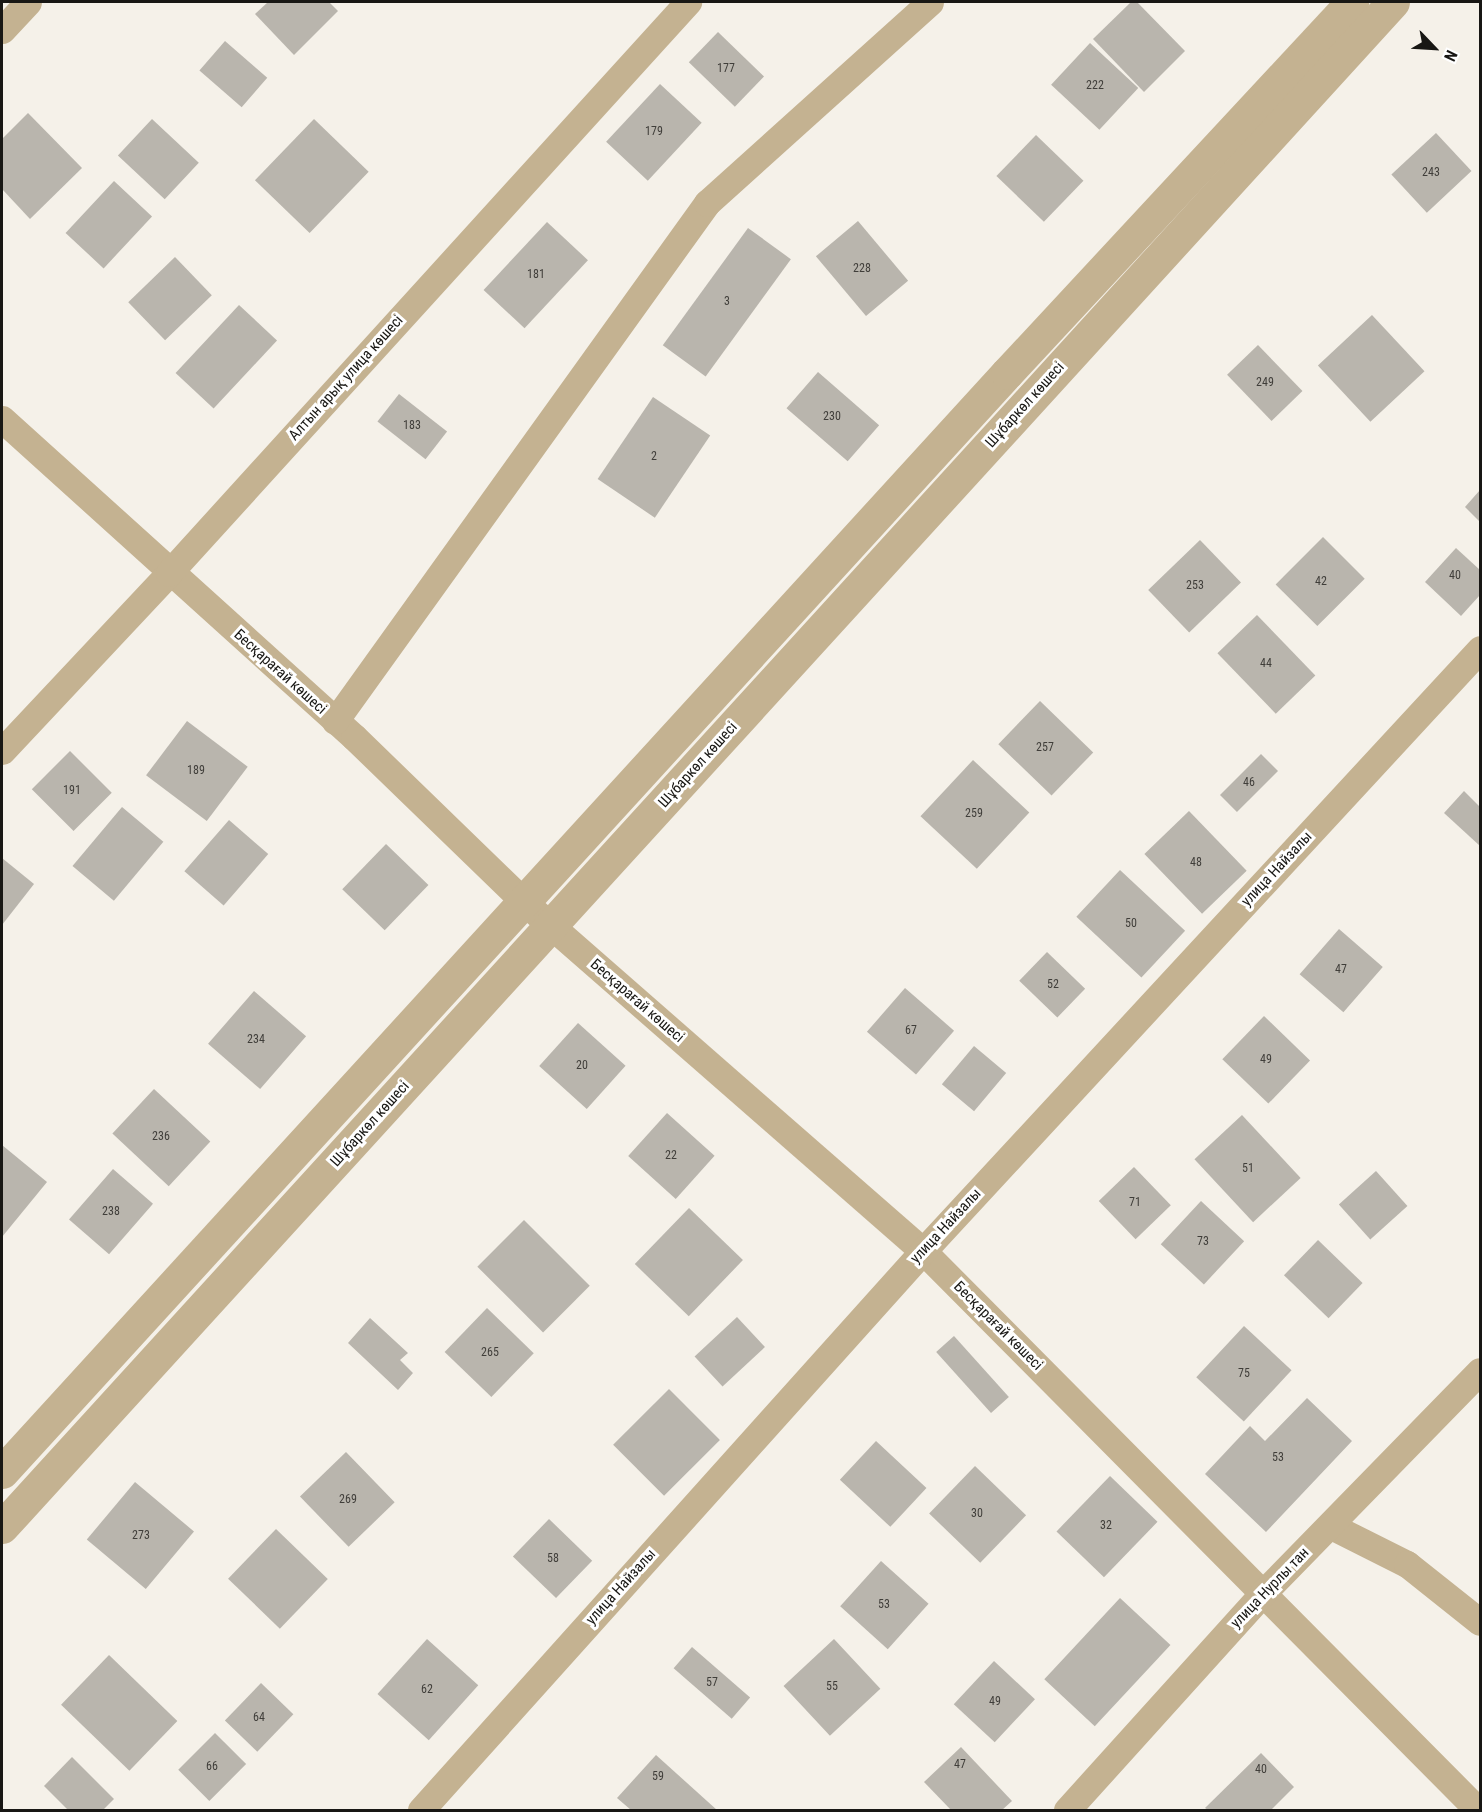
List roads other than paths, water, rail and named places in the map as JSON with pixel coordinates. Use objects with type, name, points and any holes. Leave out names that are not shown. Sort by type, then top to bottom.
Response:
[{"type":"street","points":[[2,30],[28,2]]},
{"type":"street","name":"Алтын арық улица көшесі","points":[[2,751],[169,573],[688,2]]},
{"type":"street","points":[[335,722],[707,203],[930,2]]},
{"type":"street","points":[[2,1472],[525,903],[1007,373],[1352,2]]},
{"type":"street","name":"Шұбаркөл көшесі","points":[[2,1527],[1393,2]]},
{"type":"street","name":"Бесқарағай көшесі","points":[[2,420],[335,722],[525,903],[923,1251],[1478,1810]]},
{"type":"street","name":"улица Найзалы","points":[[421,1810],[923,1251],[1480,649]]},
{"type":"street","name":"улица Нурлы тан","points":[[1067,1810],[1263,1593],[1480,1371]]},
{"type":"street","points":[[1331,1526],[1407,1564],[1480,1622]]}]
